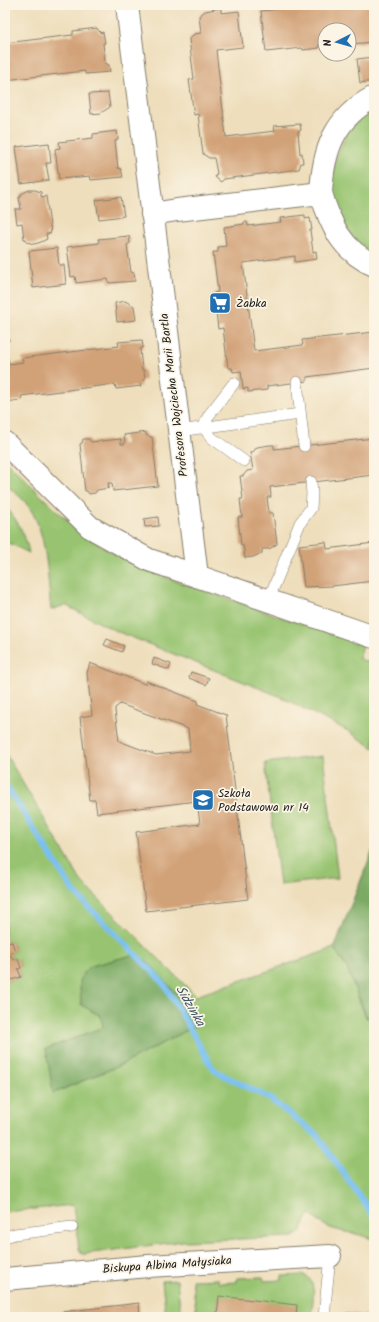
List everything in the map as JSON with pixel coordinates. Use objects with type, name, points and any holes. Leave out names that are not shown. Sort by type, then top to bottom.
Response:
[{"type":"street","name":"Profesora Wojciecha Marii Bartla","points":[[127,5],[196,576]]},
{"type":"street","points":[[374,97],[350,114],[337,129],[328,148],[322,170],[321,193],[326,211],[335,231],[348,247],[367,262],[374,265]]},
{"type":"street","points":[[152,214],[321,193]]},
{"type":"street","points":[[5,443],[90,527],[148,560],[374,637]]},
{"type":"street","name":"Biskupa Albina Małysiaka","points":[[5,1279],[148,1266],[330,1256]]},
{"type":"lane","points":[[297,382],[304,446]]},
{"type":"lane","points":[[203,427],[209,415],[234,383]]},
{"type":"lane","points":[[179,430],[300,414]]},
{"type":"lane","points":[[203,427],[212,438],[244,461]]},
{"type":"lane","points":[[268,601],[300,523],[311,508],[311,482]]},
{"type":"lane","points":[[5,1237],[15,1234],[72,1227]]},
{"type":"lane","points":[[324,1317],[330,1256]]},
{"type":"green space","points":[[374,108],[374,255],[354,240],[338,216],[331,189],[334,162],[346,135],[357,121]]},
{"type":"green space","points":[[5,460],[50,505],[74,526],[114,554],[173,580],[363,645],[359,659],[374,664],[374,748],[348,731],[279,696],[116,631],[65,605],[51,610],[43,540],[39,526],[26,503],[19,495],[5,484]]},
{"type":"green space","points":[[5,506],[20,528],[26,540],[29,553],[5,541]]},
{"type":"green space","points":[[5,753],[81,881],[196,996],[334,948],[347,968],[366,1018],[374,1017],[374,1239],[331,1228],[309,1214],[300,1233],[293,1237],[183,1241],[82,1254],[79,1249],[73,1205],[5,1212],[5,982],[21,977],[18,969],[21,967],[18,959],[13,960],[10,953],[15,951],[12,942],[8,943],[5,935]],"holes":[[[80,986],[196,1025],[123,1064],[54,1093],[46,1049],[103,1026],[101,1016],[83,1006],[81,1002]]]},
{"type":"green space","points":[[323,756],[338,878],[280,885],[265,763]]},
{"type":"green space","points":[[374,847],[374,1017],[367,1018],[347,968],[334,948]]},
{"type":"green space","points":[[136,954],[147,961],[183,1001],[197,1025],[123,1064],[53,1093],[46,1049],[103,1026],[101,1016],[81,1004],[80,981],[83,973],[91,966]]},
{"type":"green space","points":[[303,1275],[308,1277],[313,1287],[311,1317],[296,1317],[219,1297],[217,1317],[197,1317],[192,1280],[218,1279],[219,1283],[237,1282],[237,1278],[263,1277],[264,1281],[282,1280],[282,1276]]},
{"type":"green space","points":[[177,1280],[181,1315],[166,1317],[162,1281]]},
{"type":"building","points":[[313,5],[370,5],[374,42],[357,43],[357,22],[317,22],[317,48],[303,50],[302,48],[266,52],[261,11]]},
{"type":"building","points":[[221,8],[221,13],[239,11],[243,47],[216,50],[226,137],[275,131],[274,126],[300,124],[301,130],[298,132],[300,154],[302,153],[303,163],[301,163],[299,169],[224,179],[221,182],[215,177],[217,173],[214,158],[209,158],[203,154],[198,114],[194,115],[189,80],[194,79],[189,39],[194,34],[201,33],[199,16],[205,11]]},
{"type":"building","points":[[97,28],[101,33],[103,32],[105,43],[103,43],[105,63],[109,65],[110,72],[85,74],[85,71],[5,80],[5,43],[73,35],[73,31]]},
{"type":"building","points":[[374,57],[374,81],[360,83],[357,59]]},
{"type":"building","points":[[108,93],[110,107],[101,113],[91,114],[89,94]]},
{"type":"building","points":[[117,131],[118,139],[115,141],[118,168],[121,169],[123,177],[91,180],[90,176],[59,179],[55,149],[60,148],[59,142],[93,138],[93,134]]},
{"type":"building","points":[[49,143],[51,163],[46,163],[49,180],[21,184],[16,147]]},
{"type":"building","points":[[29,190],[41,192],[41,197],[46,196],[51,233],[46,234],[47,239],[35,244],[26,242],[26,239],[24,239],[22,223],[17,224],[15,209],[21,209],[19,197],[21,197],[21,194]]},
{"type":"building","points":[[121,197],[124,216],[99,219],[96,200]]},
{"type":"building","points":[[305,215],[305,219],[310,218],[313,252],[316,251],[317,259],[295,262],[295,256],[243,263],[254,351],[303,345],[302,340],[374,332],[374,368],[307,377],[307,381],[267,386],[267,390],[248,392],[248,388],[243,389],[241,371],[233,372],[232,368],[228,368],[223,328],[218,329],[214,293],[218,292],[213,252],[218,252],[218,247],[226,246],[224,227],[244,224],[244,222],[247,222],[248,226],[281,222],[280,218]]},
{"type":"building","points":[[129,236],[130,243],[127,245],[131,272],[134,273],[135,281],[109,283],[108,279],[76,283],[75,276],[71,277],[67,247],[99,243],[98,239]]},
{"type":"building","points":[[57,248],[59,265],[64,265],[66,284],[33,288],[29,251]]},
{"type":"building","points":[[125,301],[134,306],[136,320],[117,322],[115,303]]},
{"type":"building","points":[[5,317],[9,341],[5,342]]},
{"type":"building","points":[[142,340],[143,347],[140,349],[142,370],[144,370],[145,380],[140,383],[141,386],[116,389],[115,384],[21,396],[22,400],[5,402],[5,343],[9,364],[23,362],[22,358],[119,346],[118,342]]},
{"type":"building","points":[[146,432],[146,435],[152,437],[158,486],[113,491],[112,483],[108,483],[109,488],[97,490],[95,493],[89,494],[85,491],[80,444],[82,443],[83,439],[89,439],[91,442],[121,439],[121,444],[125,444],[124,435]]},
{"type":"building","points":[[374,438],[374,475],[270,487],[271,497],[267,497],[269,513],[273,513],[277,544],[269,549],[262,549],[262,553],[253,557],[245,558],[243,545],[241,545],[238,517],[242,517],[240,499],[243,499],[240,476],[243,476],[247,471],[253,470],[250,452],[253,452],[257,447],[270,445],[274,445],[274,449]]},
{"type":"building","points":[[158,517],[159,526],[145,527],[144,519]]},
{"type":"building","points":[[326,542],[327,549],[374,543],[374,581],[332,586],[304,587],[299,545]]},
{"type":"building","points":[[107,639],[124,646],[122,652],[104,645]]},
{"type":"building","points":[[154,658],[171,664],[169,670],[152,664]]},
{"type":"building","points":[[90,663],[145,684],[146,681],[198,701],[197,704],[226,715],[248,899],[146,911],[136,832],[200,824],[197,801],[97,813],[95,800],[90,800],[80,717],[92,715],[87,673]],"holes":[[[120,704],[188,729],[190,751],[156,755],[119,741],[115,708]]]},
{"type":"building","points":[[191,672],[209,678],[206,685],[189,678]]},
{"type":"building","points":[[5,934],[8,943],[12,942],[15,951],[10,953],[13,960],[18,958],[21,968],[18,969],[21,977],[5,982]]},
{"type":"building","points":[[219,1296],[297,1305],[296,1317],[217,1317]]},
{"type":"building","points":[[139,1303],[140,1317],[61,1317],[61,1312]]},
{"type":"building","points":[[346,1313],[372,1316],[372,1317],[346,1317]]},
{"type":"waterway","name":"Sidzinka","points":[[5,784],[74,892],[166,987],[212,1067],[219,1073],[269,1098],[317,1135],[374,1217]]},
{"type":"place","name":"Żabka","points":[[220,303]]},
{"type":"place","name":"Szkoła Podstawowa nr 14","points":[[203,800]]}]
